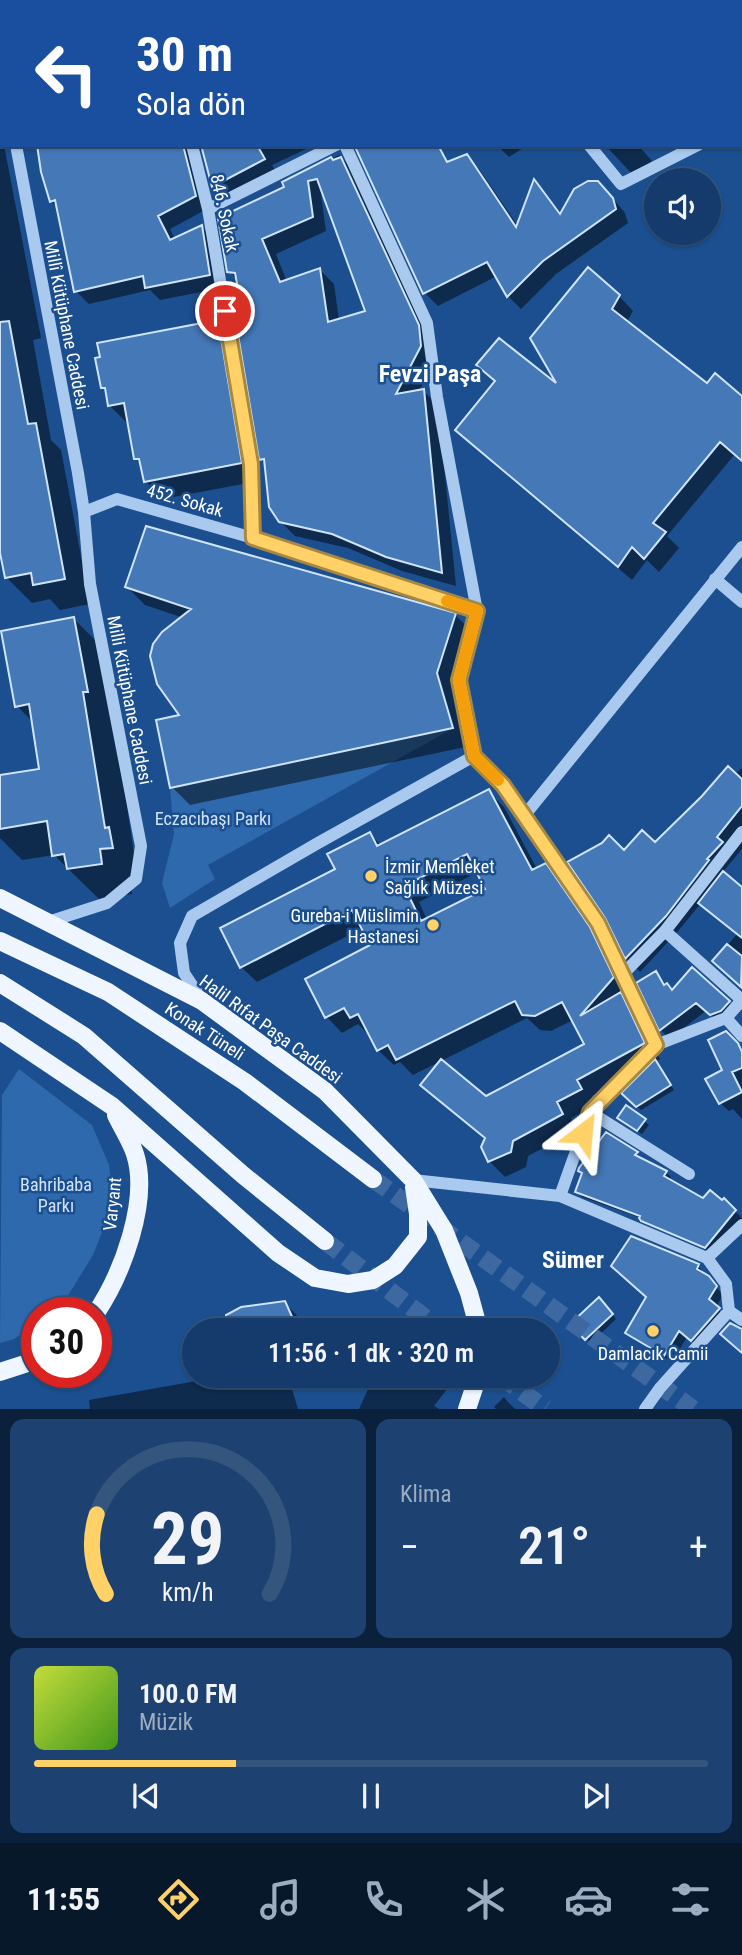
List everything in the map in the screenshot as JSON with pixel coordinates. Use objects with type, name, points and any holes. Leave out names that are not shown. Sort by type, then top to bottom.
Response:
[{"type":"main road","name":"Halil Rıfat Paşa Caddesi","points":[[0,898],[202,1001],[326,1091],[414,1180],[444,1230],[469,1293],[476,1318]]},
{"type":"main road","name":"Konak Tüneli","points":[[0,941],[108,992],[245,1082],[373,1179]]},
{"type":"main road","points":[[0,983],[84,1036],[243,1175],[325,1241]]},
{"type":"main road","points":[[0,1031],[112,1106],[278,1253],[316,1278],[348,1284],[373,1280],[396,1266],[418,1237],[414,1180]]},
{"type":"main road","name":"Varyant","points":[[105,1297],[118,1273],[131,1238],[138,1188],[136,1156],[112,1106]]},
{"type":"main road","points":[[0,1372],[21,1365]]},
{"type":"main road","points":[[467,1409],[474,1388]]},
{"type":"street","name":"Millî Kütüphane Caddesi","points":[[16,147],[84,512]]},
{"type":"street","name":"846. Sokak","points":[[192,147],[208,209],[251,464],[253,538]]},
{"type":"street","points":[[346,147],[427,323],[437,397],[477,611],[459,680],[474,756],[503,785],[598,923],[656,1045]]},
{"type":"street","points":[[591,147],[621,184],[694,147]]},
{"type":"street","points":[[208,209],[315,150]]},
{"type":"street","name":"452. Sokak","points":[[84,512],[117,499],[253,538],[477,611]]},
{"type":"street","name":"Milli Kütüphane Caddesi","points":[[48,922],[107,903],[121,892],[136,879],[141,846],[90,584],[84,512]]},
{"type":"street","points":[[524,816],[742,547]]},
{"type":"street","points":[[715,579],[742,602]]},
{"type":"street","points":[[202,1001],[184,973],[180,943],[192,916],[474,756]]},
{"type":"street","points":[[624,974],[665,931],[742,832]]},
{"type":"street","points":[[560,1196],[590,1112],[656,1045],[726,1018],[742,1000],[665,931]]},
{"type":"street","points":[[726,1018],[742,1036]]},
{"type":"street","points":[[590,1112],[689,1174]]},
{"type":"street","points":[[414,1180],[560,1196],[707,1258],[726,1284],[729,1311],[660,1388],[645,1409]]},
{"type":"street","points":[[707,1258],[742,1225]]},
{"type":"street","points":[[729,1311],[742,1320]]},
{"type":"green space","name":"Eczacıbaşı Parkı","points":[[452,729],[208,865],[215,879],[170,908],[162,883],[174,834],[170,788]]},
{"type":"green space","name":"Bahribaba Parkı","points":[[19,1069],[92,1125],[109,1165],[114,1202],[93,1255],[67,1297],[21,1297],[21,1334],[0,1343],[2,1095]]},
{"type":"building","points":[[37,147],[184,147],[196,196],[158,216],[170,240],[202,225],[210,275],[145,288],[143,276],[74,292],[55,200],[50,202]]},
{"type":"building","points":[[202,147],[258,147],[265,159],[212,187]]},
{"type":"building","points":[[439,147],[447,162],[467,154],[516,227],[534,179],[560,214],[574,189],[588,181],[598,181],[613,198],[616,209],[543,261],[507,297],[487,262],[423,294],[356,149]]},
{"type":"building","points":[[331,157],[333,160],[341,157],[419,325],[421,346],[396,394],[424,389],[442,573],[386,557],[332,534],[279,522],[269,507],[264,459],[259,460],[235,317],[243,315],[235,273],[227,272],[218,218],[284,187],[282,182]],"holes":[[[317,179],[365,311],[328,322],[320,268],[280,282],[262,239],[313,217],[308,181]]]},
{"type":"building","points":[[588,267],[620,295],[612,309],[707,383],[715,373],[742,396],[742,461],[720,442],[653,523],[666,532],[644,559],[632,547],[618,567],[455,430],[495,381],[476,365],[499,338],[556,383],[530,338]]},
{"type":"building","points":[[218,320],[242,463],[144,482],[139,459],[134,459],[124,403],[108,406],[105,388],[101,388],[95,358],[100,357],[97,343]]},
{"type":"building","points":[[9,321],[28,424],[36,423],[65,579],[33,585],[31,573],[5,578],[0,553],[0,322]]},
{"type":"building","points":[[146,526],[456,613],[437,673],[453,728],[170,788],[156,720],[179,715],[157,684],[150,656],[153,644],[162,632],[191,609],[125,587]]},
{"type":"building","points":[[74,617],[88,692],[83,692],[105,828],[109,827],[113,848],[100,849],[102,864],[67,869],[64,854],[52,856],[47,821],[0,829],[0,775],[39,769],[29,704],[15,707],[1,631]]},
{"type":"building","points":[[728,766],[742,779],[742,806],[717,837],[723,842],[707,859],[709,860],[666,916],[625,959],[605,918],[567,862],[602,843],[609,835],[624,850],[642,830],[655,842]]},
{"type":"building","name":"Gureba-i Müslimin Hastanesi","points":[[489,789],[532,870],[546,863],[590,927],[614,977],[580,1016],[621,992],[645,1043],[577,1080],[582,1089],[557,1102],[563,1114],[513,1141],[511,1152],[488,1162],[481,1147],[485,1138],[420,1085],[441,1059],[486,1096],[584,1044],[562,1002],[535,1016],[522,1015],[515,1001],[396,1060],[388,1045],[377,1051],[358,1014],[350,1018],[344,1008],[325,1018],[305,979],[370,945],[352,910],[240,968],[220,928],[335,869],[327,854],[370,832],[377,846]],"holes":[[[467,854],[485,889],[421,921],[404,886]]]},
{"type":"building","points":[[723,871],[742,887],[742,938],[698,903]]},
{"type":"building","points":[[727,944],[742,956],[741,987],[712,961]]},
{"type":"building","points":[[692,967],[730,1001],[721,1011],[710,1015],[696,1003],[659,1031],[636,983],[656,971],[664,985],[667,983],[672,990]]},
{"type":"building","points":[[726,1031],[738,1043],[742,1052],[742,1068],[732,1072],[742,1092],[719,1104],[705,1079],[722,1070],[708,1040]]},
{"type":"building","points":[[655,1059],[671,1085],[636,1107],[621,1093]]},
{"type":"building","points":[[626,1105],[646,1119],[637,1131],[617,1118]]},
{"type":"building","points":[[606,1132],[638,1152],[635,1155],[667,1171],[664,1176],[703,1198],[710,1190],[722,1200],[724,1198],[736,1210],[705,1248],[641,1221],[640,1216],[575,1192],[582,1173],[578,1171],[579,1168]]},
{"type":"building","points":[[631,1236],[699,1264],[697,1269],[709,1276],[717,1286],[709,1299],[720,1308],[691,1341],[679,1331],[664,1356],[625,1333],[646,1297],[611,1266]]},
{"type":"building","points":[[599,1297],[613,1314],[585,1340],[570,1324]]},
{"type":"building","points":[[285,1301],[293,1318],[226,1318],[226,1315],[241,1307]]},
{"type":"building","points":[[730,1323],[742,1329],[742,1353],[720,1334]]},
{"type":"tunnel","points":[[373,1179],[693,1409]]},
{"type":"tunnel","points":[[325,1241],[425,1318]]},
{"type":"tunnel","points":[[517,1388],[545,1409]]},
{"type":"slow traffic","points":[[447,601],[477,611],[459,680],[474,756],[498,780]]},
{"type":"place","name":"İzmir Memleket Sağlık Müzesi","points":[[371,876]]},
{"type":"place","name":"Gureba-i Müslimin Hastanesi","points":[[433,925]]},
{"type":"place","name":"Damlacık Camii","points":[[653,1331]]},
{"type":"district","name":"Fevzi Paşa","points":[[430,374]]},
{"type":"district","name":"Sümer","points":[[573,1260]]},
{"type":"route","points":[[225,311],[251,464],[253,538],[477,611],[459,680],[474,756],[503,785],[598,923],[656,1045],[590,1112],[583,1133]]}]
